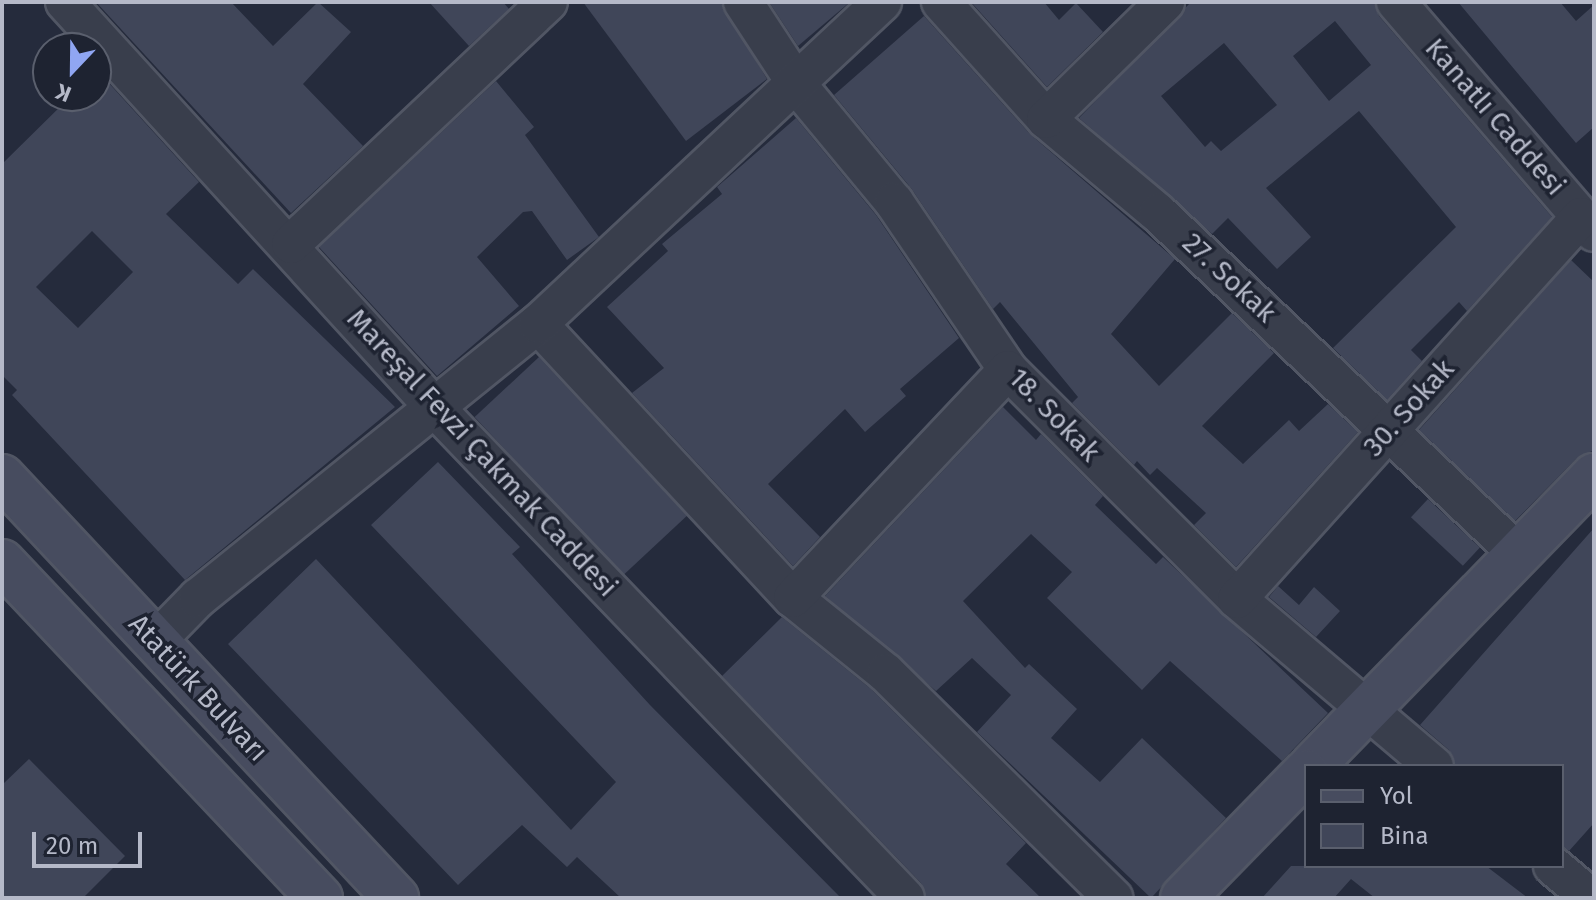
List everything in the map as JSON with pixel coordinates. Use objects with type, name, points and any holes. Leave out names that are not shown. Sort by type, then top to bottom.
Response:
[{"type":"street","name":"Mareşal Fevzi Çakmak Caddesi","points":[[65,2],[291,244],[437,410],[905,898]]},
{"type":"street","points":[[291,244],[548,2]]},
{"type":"street","name":"18. Sokak","points":[[743,2],[798,86],[894,202],[1008,370],[1237,599],[1432,764]]},
{"type":"street","points":[[155,642],[198,598],[437,410],[538,324],[798,86],[882,2]]},
{"type":"street","name":"27. Sokak","points":[[941,2],[1046,119],[1158,213],[1390,429],[1518,554]]},
{"type":"street","points":[[1046,119],[1165,2]]},
{"type":"street","name":"Kanatlı Caddesi","points":[[1396,2],[1588,225]]},
{"type":"street","name":"30. Sokak","points":[[1237,599],[1390,429],[1588,225]]},
{"type":"street","points":[[538,324],[793,598],[886,673],[1113,898]]},
{"type":"street","points":[[793,598],[1008,370]]},
{"type":"street","points":[[1314,764],[1594,476]]},
{"type":"street","name":"Atatürk Bulvarı","points":[[2,477],[396,898]]},
{"type":"street","name":"Atatürk Bulvarı","points":[[2,562],[320,898]]},
{"type":"street","points":[[1183,898],[1304,774]]},
{"type":"street","points":[[1555,868],[1591,898]]},
{"type":"building","points":[[96,2],[231,2],[273,46],[318,2],[351,32],[303,84],[363,146],[291,213]]},
{"type":"building","points":[[429,2],[503,2],[509,9],[469,46]]},
{"type":"building","points":[[583,2],[721,2],[767,79],[686,141]]},
{"type":"building","points":[[769,2],[850,2],[798,46]]},
{"type":"building","points":[[971,2],[1044,2],[1059,20],[1076,3],[1103,32],[1047,87]]},
{"type":"building","points":[[1191,2],[1375,2],[1379,16],[1552,217],[1467,311],[1459,302],[1411,350],[1422,361],[1387,400],[1333,348],[1456,227],[1359,111],[1266,188],[1311,237],[1277,269],[1228,218],[1212,234],[1079,118]],"holes":[[[1335,21],[1371,65],[1329,101],[1293,56]],[[1224,43],[1277,105],[1221,151],[1211,141],[1205,147],[1161,96]]]},
{"type":"building","points":[[1458,2],[1560,2],[1576,21],[1594,5],[1594,127],[1576,143]]},
{"type":"building","points":[[924,16],[1030,134],[1175,259],[1111,334],[1159,386],[1232,313],[1274,353],[1202,426],[1243,464],[1289,420],[1299,431],[1328,404],[1358,432],[1236,567],[1194,525],[1206,513],[1157,468],[1150,475],[1137,461],[1134,465],[1072,403],[1078,397],[1000,302],[993,309],[911,188],[834,95]]},
{"type":"building","points":[[496,81],[534,127],[525,135],[599,237],[567,260],[532,211],[523,212],[477,257],[519,306],[437,376],[319,247]]},
{"type":"building","points":[[112,87],[199,182],[166,214],[238,284],[253,269],[395,407],[185,580],[12,395],[17,390],[2,375],[2,164],[55,112],[112,112]],"holes":[[[92,231],[133,272],[78,328],[36,287]]]},
{"type":"building","points":[[796,118],[876,215],[959,338],[900,389],[906,396],[865,432],[845,409],[768,484],[820,537],[793,566],[632,393],[664,368],[607,307],[668,251],[662,244],[722,194],[717,187]]},
{"type":"building","points":[[1571,260],[1594,282],[1594,450],[1576,459],[1515,521],[1419,430]]},
{"type":"building","points":[[539,357],[687,516],[623,576],[475,417]]},
{"type":"building","points":[[1003,407],[1036,440],[1041,434],[1103,496],[1095,505],[1156,564],[1163,557],[1328,713],[1282,761],[1170,661],[1142,690],[1047,598],[1072,572],[1031,534],[963,601],[1025,668],[1029,664],[1077,709],[1051,738],[1100,782],[1142,738],[1226,818],[1151,898],[977,732],[1011,695],[972,658],[936,691],[825,596]]},
{"type":"building","points":[[438,462],[520,547],[512,554],[650,705],[841,898],[621,898],[577,857],[567,867],[522,825],[458,885],[228,644],[316,559],[571,830],[616,782],[371,525]]},
{"type":"building","points":[[1428,499],[1480,547],[1463,566],[1411,517]]},
{"type":"building","points":[[1594,528],[1594,823],[1569,851],[1564,848],[1564,764],[1454,764],[1449,750],[1420,725]]},
{"type":"building","points":[[1278,586],[1299,605],[1314,587],[1340,611],[1316,637],[1269,597]]},
{"type":"building","points":[[782,617],[871,689],[1026,843],[1006,864],[1041,898],[926,898],[921,883],[722,676]]},
{"type":"building","points":[[29,759],[125,856],[83,898],[2,898],[2,785]]},
{"type":"building","points":[[1291,866],[1304,866],[1489,868],[1528,898],[1375,898],[1351,879],[1334,898],[1262,898]]}]
